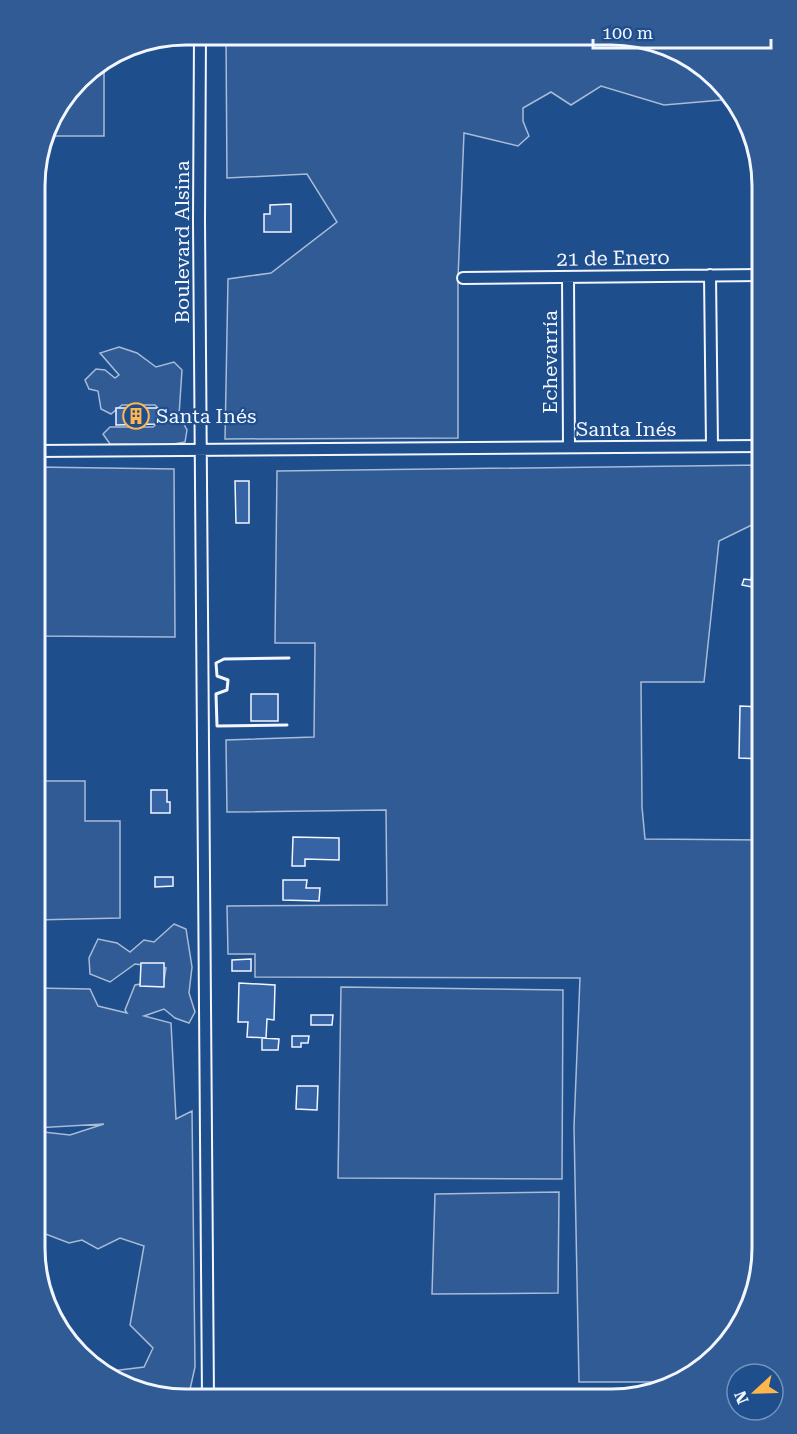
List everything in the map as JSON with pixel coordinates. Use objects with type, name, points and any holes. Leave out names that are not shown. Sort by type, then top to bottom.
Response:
[{"type":"street","name":"Boulevard Alsina","points":[[200,45],[208,1389]]},
{"type":"street","points":[[710,275],[712,446]]},
{"type":"street","name":"21 de Enero","points":[[463,278],[752,275]]},
{"type":"street","name":"Echevarría","points":[[568,277],[569,447]]},
{"type":"street","name":"Santa Inés","points":[[45,451],[752,446]]},
{"type":"shaded area","points":[[226,45],[620,45],[656,53],[673,60],[704,80],[722,100],[664,105],[601,86],[571,105],[551,92],[523,108],[523,121],[529,136],[518,146],[464,133],[458,278],[458,438],[225,439],[228,279],[271,273],[337,222],[307,174],[227,178]]},
{"type":"shaded area","points":[[104,72],[104,136],[55,136],[64,116],[80,93]]},
{"type":"shaded area","points":[[119,347],[137,353],[156,367],[174,362],[182,370],[179,415],[187,430],[185,442],[168,445],[110,444],[103,434],[110,427],[153,427],[160,421],[160,410],[155,405],[122,405],[111,414],[101,409],[98,391],[89,389],[85,380],[96,369],[105,370],[115,378],[119,375],[100,353]]},
{"type":"shaded area","points":[[752,465],[752,525],[719,541],[704,682],[641,682],[642,807],[645,839],[752,840],[752,1257],[744,1293],[723,1334],[697,1360],[673,1374],[653,1382],[579,1382],[574,1127],[580,978],[255,977],[255,954],[228,954],[227,906],[387,905],[386,810],[227,812],[226,740],[314,737],[315,643],[275,643],[277,471]]},
{"type":"shaded area","points":[[45,467],[174,469],[175,637],[45,636]]},
{"type":"shaded area","points":[[45,781],[85,781],[85,821],[120,821],[120,918],[45,920]]},
{"type":"shaded area","points":[[174,924],[186,929],[192,967],[189,993],[195,1012],[189,1023],[175,1018],[164,1009],[144,1016],[171,1023],[176,1119],[192,1111],[195,1367],[190,1389],[150,1384],[117,1370],[144,1367],[153,1348],[130,1325],[144,1246],[120,1238],[98,1249],[82,1240],[69,1243],[45,1234],[45,1132],[70,1135],[104,1124],[45,1127],[45,988],[90,989],[98,1006],[127,1013],[125,1010],[135,985],[164,980],[166,968],[135,964],[110,982],[90,974],[89,958],[98,939],[117,943],[130,952],[144,940],[154,942]]},
{"type":"shaded area","points":[[341,987],[563,990],[562,1179],[338,1178]]},
{"type":"shaded area","points":[[559,1192],[558,1293],[432,1294],[435,1194]]},
{"type":"building","points":[[291,204],[291,232],[264,232],[264,214],[270,214],[270,205]]},
{"type":"building","name":"Santa Inés","points":[[116,408],[157,408],[157,424],[116,425]]},
{"type":"building","points":[[235,481],[249,481],[249,523],[236,523]]},
{"type":"building","points":[[752,575],[752,587],[742,585],[744,579],[751,580]]},
{"type":"building","points":[[251,694],[278,694],[278,721],[251,721]]},
{"type":"building","points":[[740,706],[752,707],[752,759],[739,758]]},
{"type":"building","points":[[151,790],[167,790],[170,813],[151,813]]},
{"type":"building","points":[[293,837],[339,838],[339,860],[305,859],[305,866],[292,866]]},
{"type":"building","points":[[155,877],[173,877],[173,886],[155,887]]},
{"type":"building","points":[[283,880],[307,880],[306,888],[320,888],[319,901],[283,900]]},
{"type":"building","points":[[251,959],[251,971],[232,971],[232,960]]},
{"type":"building","points":[[141,963],[164,963],[164,987],[140,986]]},
{"type":"building","points":[[239,983],[275,985],[274,1020],[267,1019],[266,1038],[247,1037],[248,1022],[238,1022]]},
{"type":"building","points":[[311,1015],[333,1015],[332,1025],[311,1025]]},
{"type":"building","points":[[292,1036],[309,1036],[308,1043],[301,1043],[301,1047],[292,1047]]},
{"type":"building","points":[[262,1038],[279,1039],[278,1050],[262,1050]]},
{"type":"building","points":[[297,1086],[318,1086],[317,1110],[296,1109]]},
{"type":"wall","points":[[287,725],[217,726],[216,694],[227,690],[228,680],[217,676],[216,663],[224,659],[289,658]]},
{"type":"place","name":"Santa Inés","points":[[136,416]]}]
